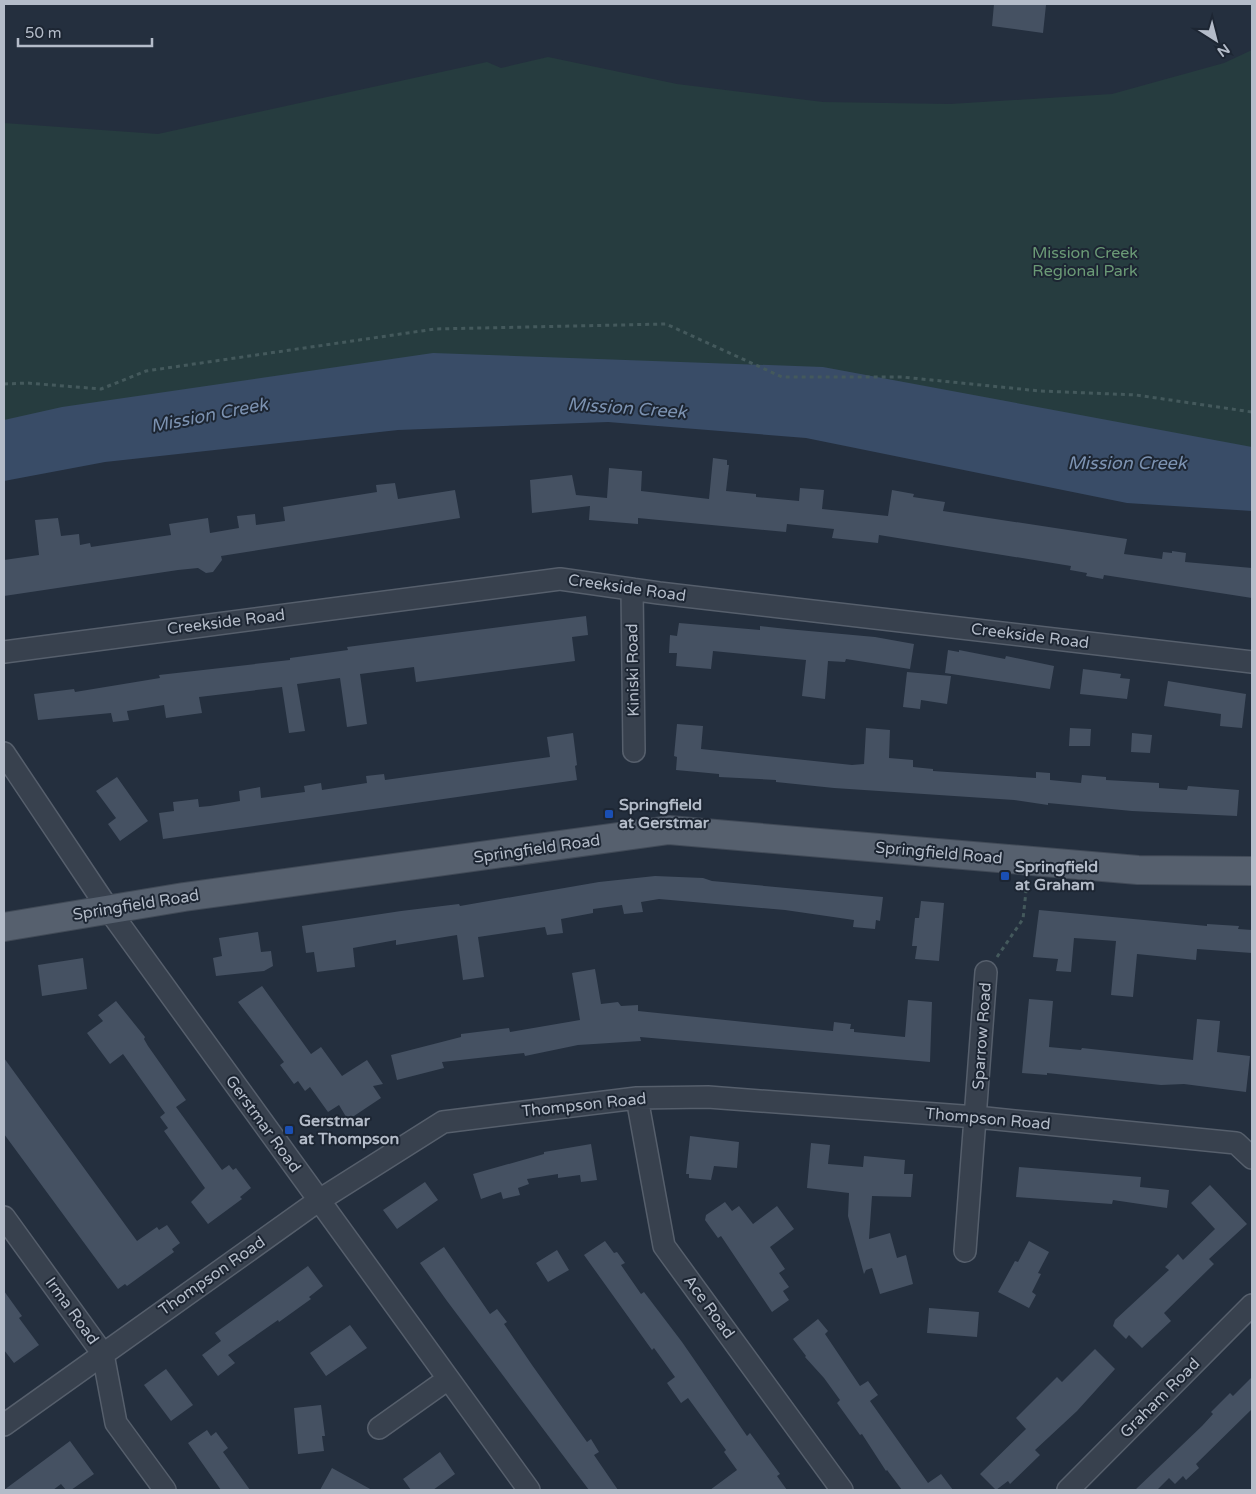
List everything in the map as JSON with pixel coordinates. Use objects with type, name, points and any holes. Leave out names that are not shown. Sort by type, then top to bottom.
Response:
[{"type":"main road","name":"Springfield Road","points":[[4,927],[184,897],[669,830],[1138,870],[1252,871]]},
{"type":"street","name":"Creekside Road","points":[[4,652],[560,579],[1252,662]]},
{"type":"street","name":"Kiniski Road","points":[[632,589],[634,751]]},
{"type":"street","name":"Gerstmar Road","points":[[4,754],[109,910],[529,1490]]},
{"type":"street","name":"Sparrow Road","points":[[965,1251],[986,972]]},
{"type":"street","name":"Thompson Road","points":[[4,1425],[318,1201],[443,1122],[637,1098],[708,1097],[976,1117],[1236,1143],[1252,1158]]},
{"type":"street","name":"Ace Road","points":[[637,1098],[664,1246],[842,1490]]},
{"type":"street","name":"Irma Road","points":[[4,1217],[103,1354],[116,1422],[165,1490]]},
{"type":"street","name":"Graham Road","points":[[1068,1490],[1252,1305]]},
{"type":"street","points":[[379,1428],[448,1380]]},
{"type":"path","points":[[4,384],[27,383],[101,389],[146,371],[435,329],[666,324],[782,377],[902,377],[1040,391],[1136,395],[1252,412]]},
{"type":"path","points":[[986,972],[1023,919],[1029,861]]},
{"type":"green space","name":"Mission Creek Regional Park","points":[[1252,50],[1252,461],[997,416],[4,429],[4,123],[158,134],[487,62],[501,68],[548,57],[677,84],[823,102],[950,104],[1112,94],[1224,63]]},
{"type":"water","name":"Mission Creek","points":[[433,353],[823,367],[1252,447],[1252,511],[1127,503],[806,438],[608,422],[398,430],[105,462],[4,481],[4,420],[62,407]]},
{"type":"building","points":[[994,4],[1046,5],[1043,33],[992,26]]},
{"type":"building","points":[[713,458],[727,460],[727,465],[729,465],[726,491],[756,494],[756,497],[799,501],[800,488],[824,490],[822,509],[888,516],[892,490],[914,494],[913,497],[945,502],[943,511],[1127,539],[1124,554],[1162,559],[1163,552],[1172,553],[1172,551],[1186,553],[1185,562],[1252,568],[1252,598],[1104,575],[1103,579],[1086,576],[1087,573],[1070,570],[1071,566],[879,535],[878,543],[832,538],[834,529],[787,524],[786,532],[638,518],[638,524],[589,520],[590,506],[532,513],[530,480],[572,475],[576,495],[607,498],[609,468],[642,471],[641,491],[709,499]]},
{"type":"building","points":[[395,483],[398,499],[455,490],[460,518],[221,556],[222,560],[213,572],[206,573],[198,568],[178,570],[4,596],[4,560],[39,555],[35,520],[58,518],[61,536],[79,534],[80,545],[90,543],[91,547],[171,535],[169,524],[208,518],[210,533],[239,528],[237,516],[255,514],[256,525],[285,521],[283,507],[377,492],[376,485]]},
{"type":"building","points":[[586,616],[588,635],[572,637],[575,661],[416,682],[414,667],[360,674],[367,724],[347,727],[340,678],[297,684],[305,731],[289,733],[282,687],[199,697],[202,713],[166,718],[164,705],[127,711],[129,720],[113,722],[111,713],[38,720],[34,694],[74,689],[75,692],[160,678],[159,675],[290,660],[290,658],[348,650],[347,647]]},
{"type":"building","points":[[679,623],[760,630],[760,626],[875,637],[914,644],[910,669],[846,659],[845,662],[828,661],[825,699],[802,696],[806,660],[713,651],[711,669],[676,666],[677,653],[669,653],[670,635],[677,636]]},
{"type":"building","points":[[948,650],[959,652],[959,650],[1005,659],[1006,656],[1054,666],[1050,689],[945,673]]},
{"type":"building","points":[[1083,669],[1121,674],[1120,678],[1130,679],[1127,699],[1080,694]]},
{"type":"building","points":[[907,672],[951,676],[947,704],[921,700],[920,709],[903,707]]},
{"type":"building","points":[[1168,681],[1246,694],[1242,728],[1220,726],[1221,714],[1164,706]]},
{"type":"building","points":[[677,724],[703,726],[701,749],[852,765],[864,764],[866,728],[890,730],[889,758],[913,760],[913,767],[933,769],[933,771],[1036,778],[1036,772],[1050,773],[1050,780],[1081,783],[1082,775],[1106,777],[1106,780],[1159,783],[1159,788],[1187,790],[1188,786],[1239,790],[1237,816],[1132,811],[1048,803],[1048,805],[1014,800],[834,788],[776,782],[776,780],[719,777],[719,774],[676,770],[677,757],[674,756]]},
{"type":"building","points":[[1070,728],[1091,729],[1090,746],[1069,746]]},
{"type":"building","points":[[573,733],[577,780],[163,839],[159,813],[174,811],[173,802],[198,799],[199,807],[210,806],[240,801],[239,791],[260,787],[261,798],[305,792],[304,786],[321,783],[322,790],[367,783],[366,776],[384,774],[385,780],[550,757],[547,737]]},
{"type":"building","points":[[1132,733],[1152,735],[1150,753],[1131,752]]},
{"type":"building","points":[[117,777],[148,821],[120,841],[108,824],[116,818],[96,791]]},
{"type":"building","points":[[655,876],[703,878],[712,881],[883,897],[880,921],[876,920],[875,929],[853,927],[854,920],[785,910],[659,899],[641,902],[643,912],[624,914],[622,905],[593,909],[593,913],[561,919],[563,933],[547,935],[545,927],[478,937],[484,977],[463,980],[457,935],[396,945],[396,940],[353,948],[355,967],[317,972],[314,952],[306,953],[302,926],[401,911],[459,904],[460,906],[599,882]]},
{"type":"building","points":[[921,901],[944,903],[939,961],[915,959],[917,946],[912,946],[915,918],[919,918]]},
{"type":"building","points":[[1039,910],[1207,926],[1207,924],[1239,926],[1238,929],[1252,930],[1252,953],[1197,949],[1196,960],[1137,954],[1133,997],[1111,995],[1116,941],[1074,938],[1071,972],[1056,971],[1058,959],[1033,957]]},
{"type":"building","points":[[258,932],[261,952],[271,951],[273,966],[264,971],[216,976],[213,958],[222,956],[219,938]]},
{"type":"building","points":[[83,958],[87,989],[42,996],[38,965]]},
{"type":"building","points":[[595,969],[601,1004],[618,1002],[621,1006],[638,1005],[638,1011],[833,1031],[834,1022],[851,1024],[850,1029],[854,1029],[854,1032],[905,1037],[908,1000],[932,1002],[930,1062],[640,1037],[641,1041],[578,1045],[525,1056],[524,1053],[442,1062],[444,1068],[397,1080],[391,1055],[461,1037],[461,1034],[509,1028],[510,1032],[580,1020],[572,973]]},
{"type":"building","points":[[262,986],[311,1054],[321,1047],[342,1076],[367,1060],[383,1084],[373,1086],[381,1098],[348,1120],[339,1105],[328,1112],[310,1087],[305,1091],[298,1081],[294,1084],[280,1065],[284,1062],[238,1002]]},
{"type":"building","points":[[1029,999],[1053,1001],[1049,1047],[1081,1050],[1082,1048],[1193,1060],[1197,1019],[1220,1021],[1217,1052],[1250,1056],[1246,1092],[1184,1084],[1161,1085],[1047,1073],[1047,1075],[1022,1073]]},
{"type":"building","points":[[116,1001],[145,1037],[144,1039],[148,1046],[186,1100],[176,1107],[222,1170],[229,1165],[233,1170],[236,1168],[251,1188],[240,1197],[242,1199],[208,1224],[191,1202],[205,1188],[164,1131],[168,1128],[160,1117],[165,1113],[123,1054],[110,1064],[87,1033],[103,1021],[98,1015]]},
{"type":"building","points":[[4,1058],[137,1241],[157,1227],[159,1230],[167,1225],[180,1243],[172,1249],[174,1252],[127,1286],[125,1284],[118,1289],[4,1134]]},
{"type":"building","points":[[690,1136],[739,1142],[737,1168],[714,1166],[711,1180],[689,1178],[689,1174],[686,1174]]},
{"type":"building","points":[[811,1143],[830,1145],[828,1164],[863,1167],[864,1156],[905,1160],[904,1174],[913,1174],[911,1197],[872,1196],[869,1239],[890,1233],[897,1258],[906,1255],[913,1284],[880,1294],[872,1268],[866,1270],[864,1274],[848,1216],[849,1193],[807,1188]]},
{"type":"building","points":[[591,1144],[597,1180],[581,1182],[580,1175],[558,1178],[558,1174],[527,1179],[529,1184],[518,1188],[520,1195],[503,1199],[501,1192],[481,1199],[473,1174],[544,1154],[544,1152]]},
{"type":"building","points":[[1019,1167],[1141,1177],[1140,1187],[1169,1190],[1167,1208],[1113,1200],[1112,1204],[1016,1197]]},
{"type":"building","points":[[425,1182],[438,1200],[397,1229],[383,1210]]},
{"type":"building","points":[[1210,1185],[1247,1224],[1209,1259],[1214,1264],[1164,1313],[1171,1321],[1142,1348],[1129,1335],[1126,1339],[1113,1326],[1115,1320],[1169,1270],[1165,1267],[1178,1254],[1183,1260],[1215,1229],[1191,1203]]},
{"type":"building","points":[[725,1202],[732,1211],[739,1206],[753,1224],[777,1206],[794,1229],[770,1247],[785,1269],[779,1273],[789,1287],[783,1291],[789,1300],[772,1312],[721,1236],[718,1238],[705,1220],[706,1215]]},
{"type":"building","points":[[605,1241],[614,1253],[617,1252],[625,1263],[621,1265],[641,1294],[644,1292],[682,1342],[747,1436],[750,1433],[780,1474],[777,1476],[787,1490],[710,1490],[737,1470],[724,1452],[726,1450],[688,1398],[681,1403],[667,1383],[675,1377],[654,1348],[652,1350],[584,1255]]},
{"type":"building","points":[[1029,1241],[1049,1252],[1038,1273],[1041,1274],[1032,1292],[1036,1295],[1029,1308],[998,1292],[1015,1261],[1018,1262]]},
{"type":"building","points":[[444,1247],[490,1314],[497,1309],[507,1322],[504,1324],[587,1442],[591,1439],[599,1452],[594,1455],[618,1490],[589,1490],[447,1301],[420,1263]]},
{"type":"building","points":[[557,1250],[569,1270],[548,1282],[536,1263]]},
{"type":"building","points":[[308,1266],[323,1286],[309,1297],[311,1299],[228,1355],[235,1363],[218,1376],[202,1355],[221,1341],[215,1333]]},
{"type":"building","points":[[4,1291],[22,1316],[19,1318],[39,1345],[14,1363],[4,1350]]},
{"type":"building","points":[[929,1308],[979,1312],[977,1337],[927,1333]]},
{"type":"building","points":[[818,1319],[828,1331],[825,1334],[860,1386],[868,1381],[878,1395],[870,1401],[928,1483],[941,1474],[953,1490],[902,1490],[886,1471],[862,1434],[860,1435],[837,1403],[840,1400],[793,1339]]},
{"type":"building","points":[[350,1325],[367,1348],[326,1376],[310,1353]]},
{"type":"building","points":[[1095,1349],[1115,1369],[1077,1411],[1035,1450],[1040,1455],[1010,1484],[1008,1481],[996,1490],[980,1474],[1026,1429],[1016,1418],[1057,1377],[1062,1382]]},
{"type":"building","points":[[166,1369],[193,1405],[171,1421],[144,1385]]},
{"type":"building","points":[[1252,1377],[1252,1409],[1196,1464],[1199,1468],[1186,1480],[1183,1476],[1175,1484],[1169,1478],[1157,1490],[1135,1490],[1202,1426],[1213,1414],[1211,1412],[1230,1393],[1233,1396]]},
{"type":"building","points":[[321,1405],[325,1436],[322,1436],[324,1451],[298,1454],[294,1408]]},
{"type":"building","points":[[207,1430],[211,1436],[216,1432],[228,1448],[223,1452],[250,1490],[221,1490],[188,1443]]},
{"type":"building","points":[[70,1441],[94,1474],[71,1490],[66,1490],[61,1484],[53,1490],[4,1490]]},
{"type":"building","points":[[440,1452],[455,1474],[433,1490],[411,1490],[403,1479]]},
{"type":"building","points":[[332,1468],[372,1490],[320,1490]]},
{"type":"place","name":"Springfield at Gerstmar","points":[[609,814]]},
{"type":"place","name":"Springfield at Graham","points":[[1005,876]]},
{"type":"place","name":"Gerstmar at Thompson","points":[[289,1130]]}]
